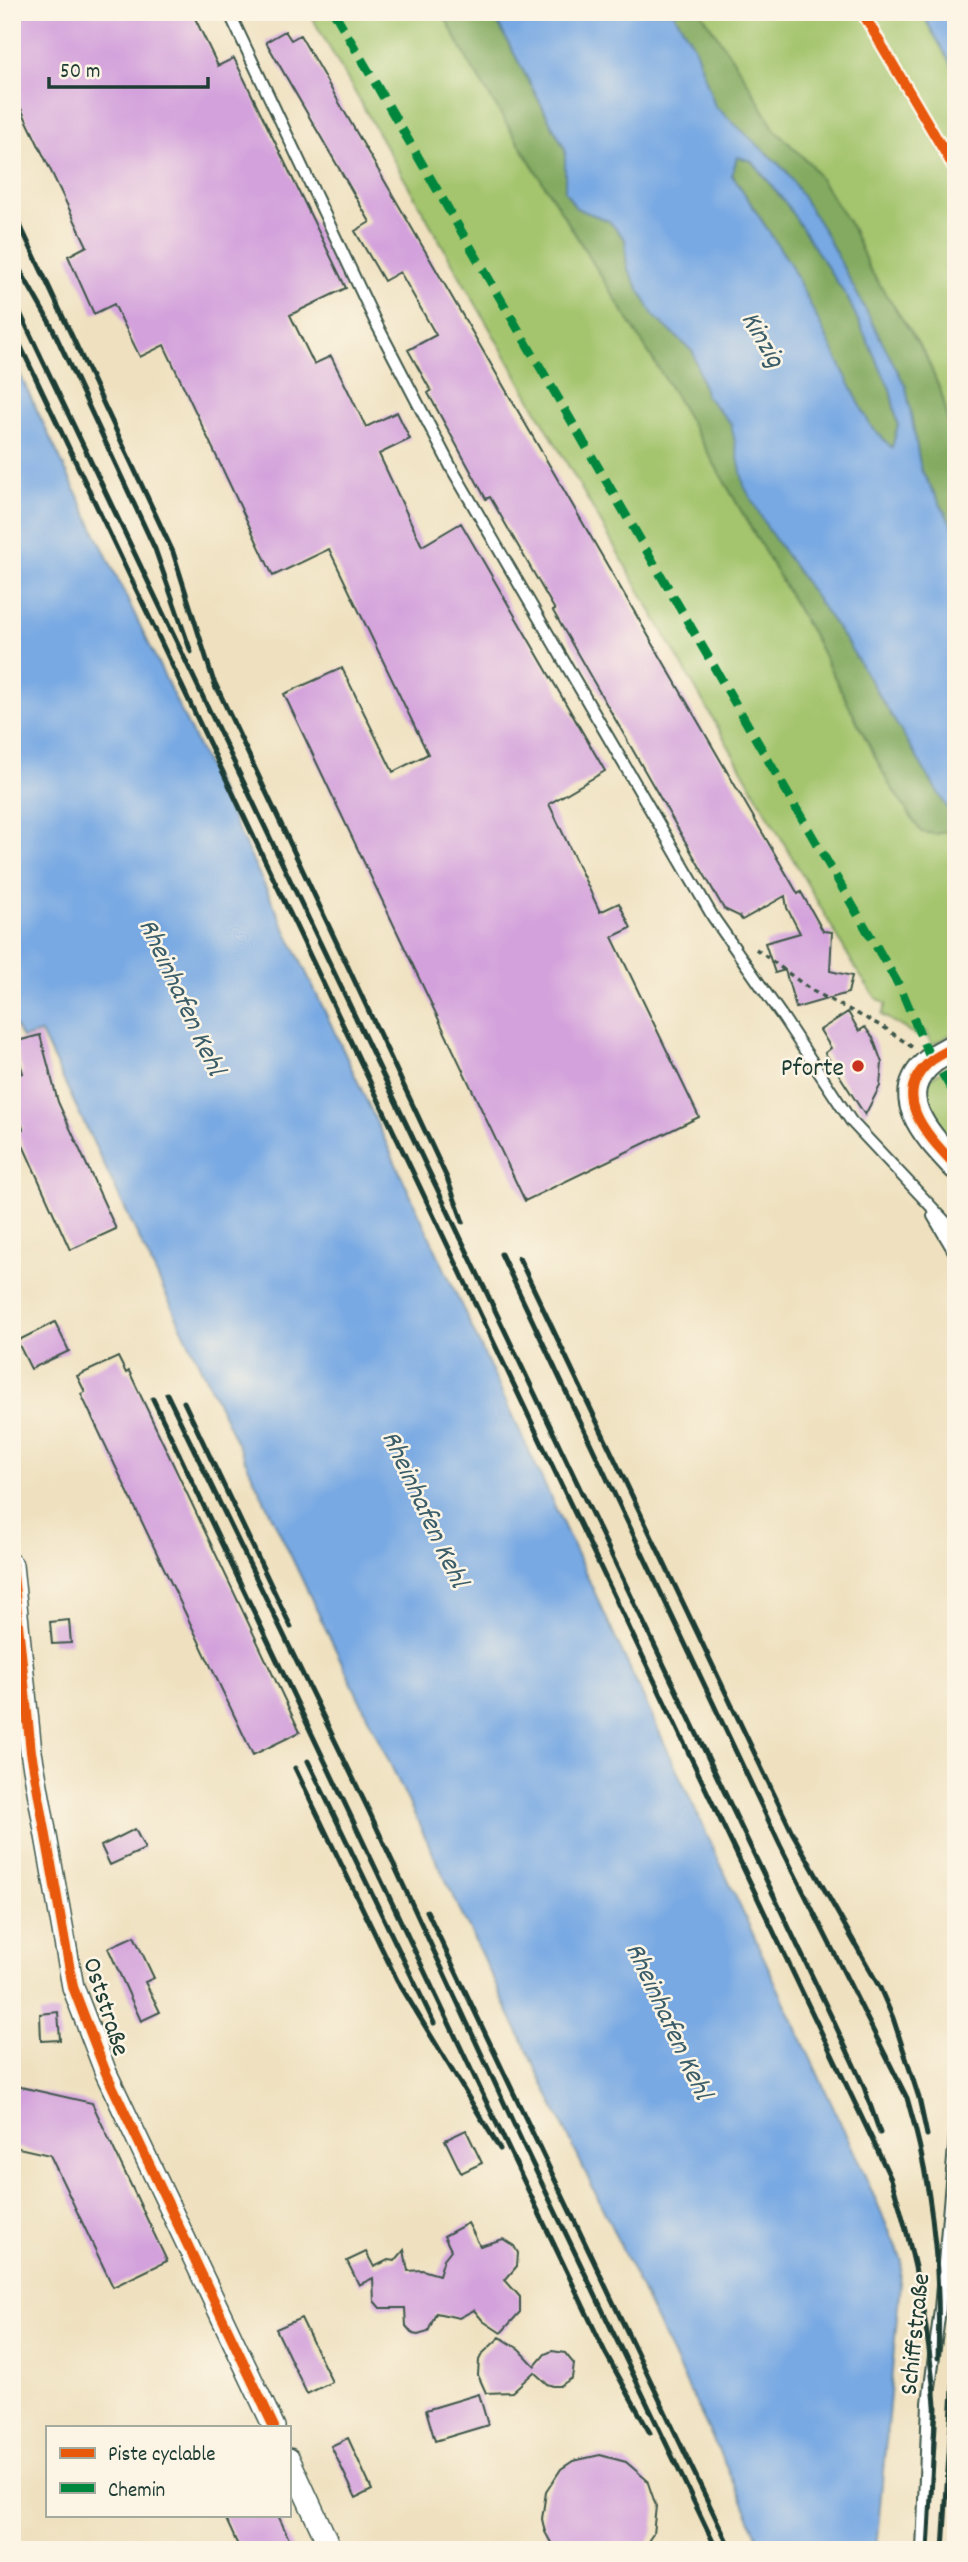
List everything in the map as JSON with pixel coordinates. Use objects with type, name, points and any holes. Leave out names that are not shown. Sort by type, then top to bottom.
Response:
[{"type":"street","points":[[943,1054],[918,1077],[912,1103],[925,1132],[956,1166]]},
{"type":"street","name":"Oststraße","points":[[12,1564],[30,1752],[73,1987],[106,2073],[274,2426]]},
{"type":"street","points":[[290,2461],[331,2550]]},
{"type":"lane","points":[[229,12],[382,336],[477,514],[713,917],[851,1121],[956,1233]]},
{"type":"lane","points":[[923,1198],[956,1255]]},
{"type":"lane","name":"Schiffstraße","points":[[922,2550],[928,2403],[940,2309],[956,2124]]},
{"type":"path","points":[[745,942],[811,990],[943,1054]]},
{"type":"green space","points":[[309,12],[442,12],[471,66],[673,392],[816,641],[889,784],[936,834],[956,829],[956,1031],[932,1045],[926,1031],[917,1036],[882,1015],[886,1004],[876,998],[857,971]]},
{"type":"green space","points":[[442,12],[492,12],[565,150],[565,191],[576,208],[609,221],[625,239],[627,267],[653,314],[693,352],[706,396],[731,423],[768,529],[848,644],[956,822],[956,829],[936,834],[921,832],[889,784],[816,641],[673,392],[471,66]]},
{"type":"green space","points":[[673,12],[701,12],[744,76],[775,130],[811,165],[852,228],[869,268],[926,356],[942,395],[956,456],[956,532],[921,470],[906,387],[824,231],[786,171],[715,106],[694,46]]},
{"type":"green space","points":[[701,12],[921,12],[956,72],[956,456],[942,395],[926,356],[869,268],[852,228],[811,165],[775,130],[744,76]]},
{"type":"green space","points":[[737,157],[751,161],[785,202],[848,299],[890,389],[898,425],[892,448],[870,425],[790,264],[732,174]]},
{"type":"green space","points":[[956,1061],[956,1149],[930,1120],[925,1093],[926,1081]]},
{"type":"water","name":"Kinzig","points":[[492,12],[673,12],[694,46],[715,106],[786,171],[824,231],[906,387],[921,470],[956,532],[956,822],[848,644],[768,529],[744,486],[731,424],[706,396],[693,352],[653,315],[627,267],[625,239],[609,221],[576,208],[565,191],[565,149]],"holes":[[[737,157],[752,161],[785,202],[848,299],[890,389],[898,425],[892,448],[870,425],[790,264],[732,175]]]},
{"type":"water","points":[[921,12],[945,12],[956,31],[956,72]]},
{"type":"water","name":"Rheinhafen Kehl","points":[[12,358],[338,1039],[902,2261],[876,2550],[763,2550],[742,2500],[41,1033],[22,1038],[12,1020]]},
{"type":"building","points":[[12,12],[192,12],[218,66],[234,58],[346,288],[290,315],[314,364],[331,356],[366,427],[397,412],[410,439],[379,454],[422,546],[461,523],[605,771],[549,804],[600,912],[619,903],[631,928],[612,937],[699,1117],[525,1201],[284,694],[342,668],[393,772],[428,754],[329,549],[273,576],[164,345],[140,357],[114,304],[94,314],[68,256],[87,246],[12,90]]},
{"type":"building","points":[[285,31],[291,40],[300,35],[798,894],[801,892],[823,931],[832,932],[830,971],[852,976],[848,993],[796,1008],[785,970],[775,973],[765,943],[800,933],[787,908],[785,896],[742,920],[724,909],[490,497],[486,499],[428,393],[431,391],[408,350],[436,335],[400,272],[384,281],[355,231],[370,222],[266,42]]},
{"type":"building","name":"Pforte","points":[[848,1012],[859,1031],[865,1027],[873,1038],[882,1063],[880,1086],[865,1115],[825,1053],[831,1048],[820,1030]]},
{"type":"building","points":[[40,1035],[58,1102],[116,1229],[70,1250],[17,1132],[23,1129],[12,1091],[12,1076],[23,1073],[14,1042]]},
{"type":"building","points":[[55,1322],[69,1351],[31,1369],[17,1341]]},
{"type":"building","points":[[118,1357],[126,1373],[129,1371],[300,1732],[253,1755],[81,1394],[85,1392],[77,1376]]},
{"type":"building","points":[[69,1620],[71,1643],[52,1644],[50,1622]]},
{"type":"building","points":[[135,1829],[145,1849],[110,1865],[101,1846]]},
{"type":"building","points":[[134,1936],[154,1978],[145,1982],[160,2012],[141,2021],[108,1948]]},
{"type":"building","points":[[58,2012],[60,2040],[41,2041],[40,2014]]},
{"type":"building","points":[[12,2085],[92,2103],[167,2261],[113,2287],[50,2155],[14,2147]]},
{"type":"building","points":[[466,2130],[482,2163],[461,2173],[445,2140]]},
{"type":"building","points":[[468,2223],[480,2246],[503,2239],[514,2246],[518,2253],[517,2266],[505,2280],[520,2297],[520,2312],[501,2333],[483,2321],[474,2310],[459,2318],[436,2313],[428,2332],[413,2334],[406,2326],[405,2308],[380,2308],[374,2301],[373,2278],[359,2285],[347,2261],[366,2252],[374,2267],[388,2260],[395,2261],[404,2250],[408,2271],[422,2270],[439,2275],[444,2259],[451,2250],[444,2236]]},
{"type":"building","points":[[301,2318],[332,2382],[307,2394],[276,2329]]},
{"type":"building","points":[[500,2337],[519,2349],[535,2366],[545,2354],[552,2351],[565,2353],[574,2364],[572,2378],[560,2386],[553,2386],[534,2372],[512,2392],[486,2393],[478,2375],[479,2360]]},
{"type":"building","points":[[479,2394],[488,2425],[435,2441],[426,2410]]},
{"type":"building","points":[[348,2438],[372,2490],[356,2498],[331,2446]]},
{"type":"building","points":[[600,2455],[626,2462],[647,2480],[656,2506],[653,2534],[642,2550],[555,2550],[545,2532],[542,2519],[546,2492],[561,2469],[573,2461]]},
{"type":"building","points":[[224,2516],[278,2516],[294,2550],[240,2550]]},
{"type":"railway","points":[[12,208],[173,552],[216,689]]},
{"type":"railway","points":[[12,256],[51,325],[155,549],[191,652]]},
{"type":"railway","points":[[12,296],[833,2020],[864,2087],[880,2133]]},
{"type":"railway","points":[[12,328],[891,2179],[921,2296],[936,2415]]},
{"type":"railway","points":[[214,681],[447,1178],[463,1222]]},
{"type":"railway","points":[[501,1254],[780,1845],[907,2098],[923,2162],[933,2227],[938,2292],[938,2358]]},
{"type":"railway","points":[[519,1258],[792,1832],[880,1988],[893,2018],[919,2098],[927,2135]]},
{"type":"railway","points":[[167,1394],[369,1811],[524,2146],[717,2550]]},
{"type":"railway","points":[[153,1399],[605,2352],[650,2433]]},
{"type":"railway","points":[[184,1402],[291,1627]]},
{"type":"railway","points":[[955,1544],[956,1550]]},
{"type":"railway","points":[[308,1761],[434,2023]]},
{"type":"railway","points":[[295,1768],[397,1980],[500,2149]]},
{"type":"railway","points":[[427,1911],[731,2550]]},
{"type":"railway","points":[[943,2550],[956,2342]]},
{"type":"railway","points":[[928,2550],[936,2407]]},
{"type":"marked path","points":[[334,12],[901,989],[931,1060]]},
{"type":"marked path","points":[[942,1073],[956,1097]]},
{"type":"cycle path","points":[[862,12],[956,171]]},
{"type":"cycle path","points":[[956,1046],[932,1060],[919,1074],[913,1088],[917,1116],[956,1166]]},
{"type":"cycle path","points":[[12,1565],[31,1752],[73,1987],[106,2073],[274,2426]]},
{"type":"place","name":"Pforte","points":[[858,1066]]}]
